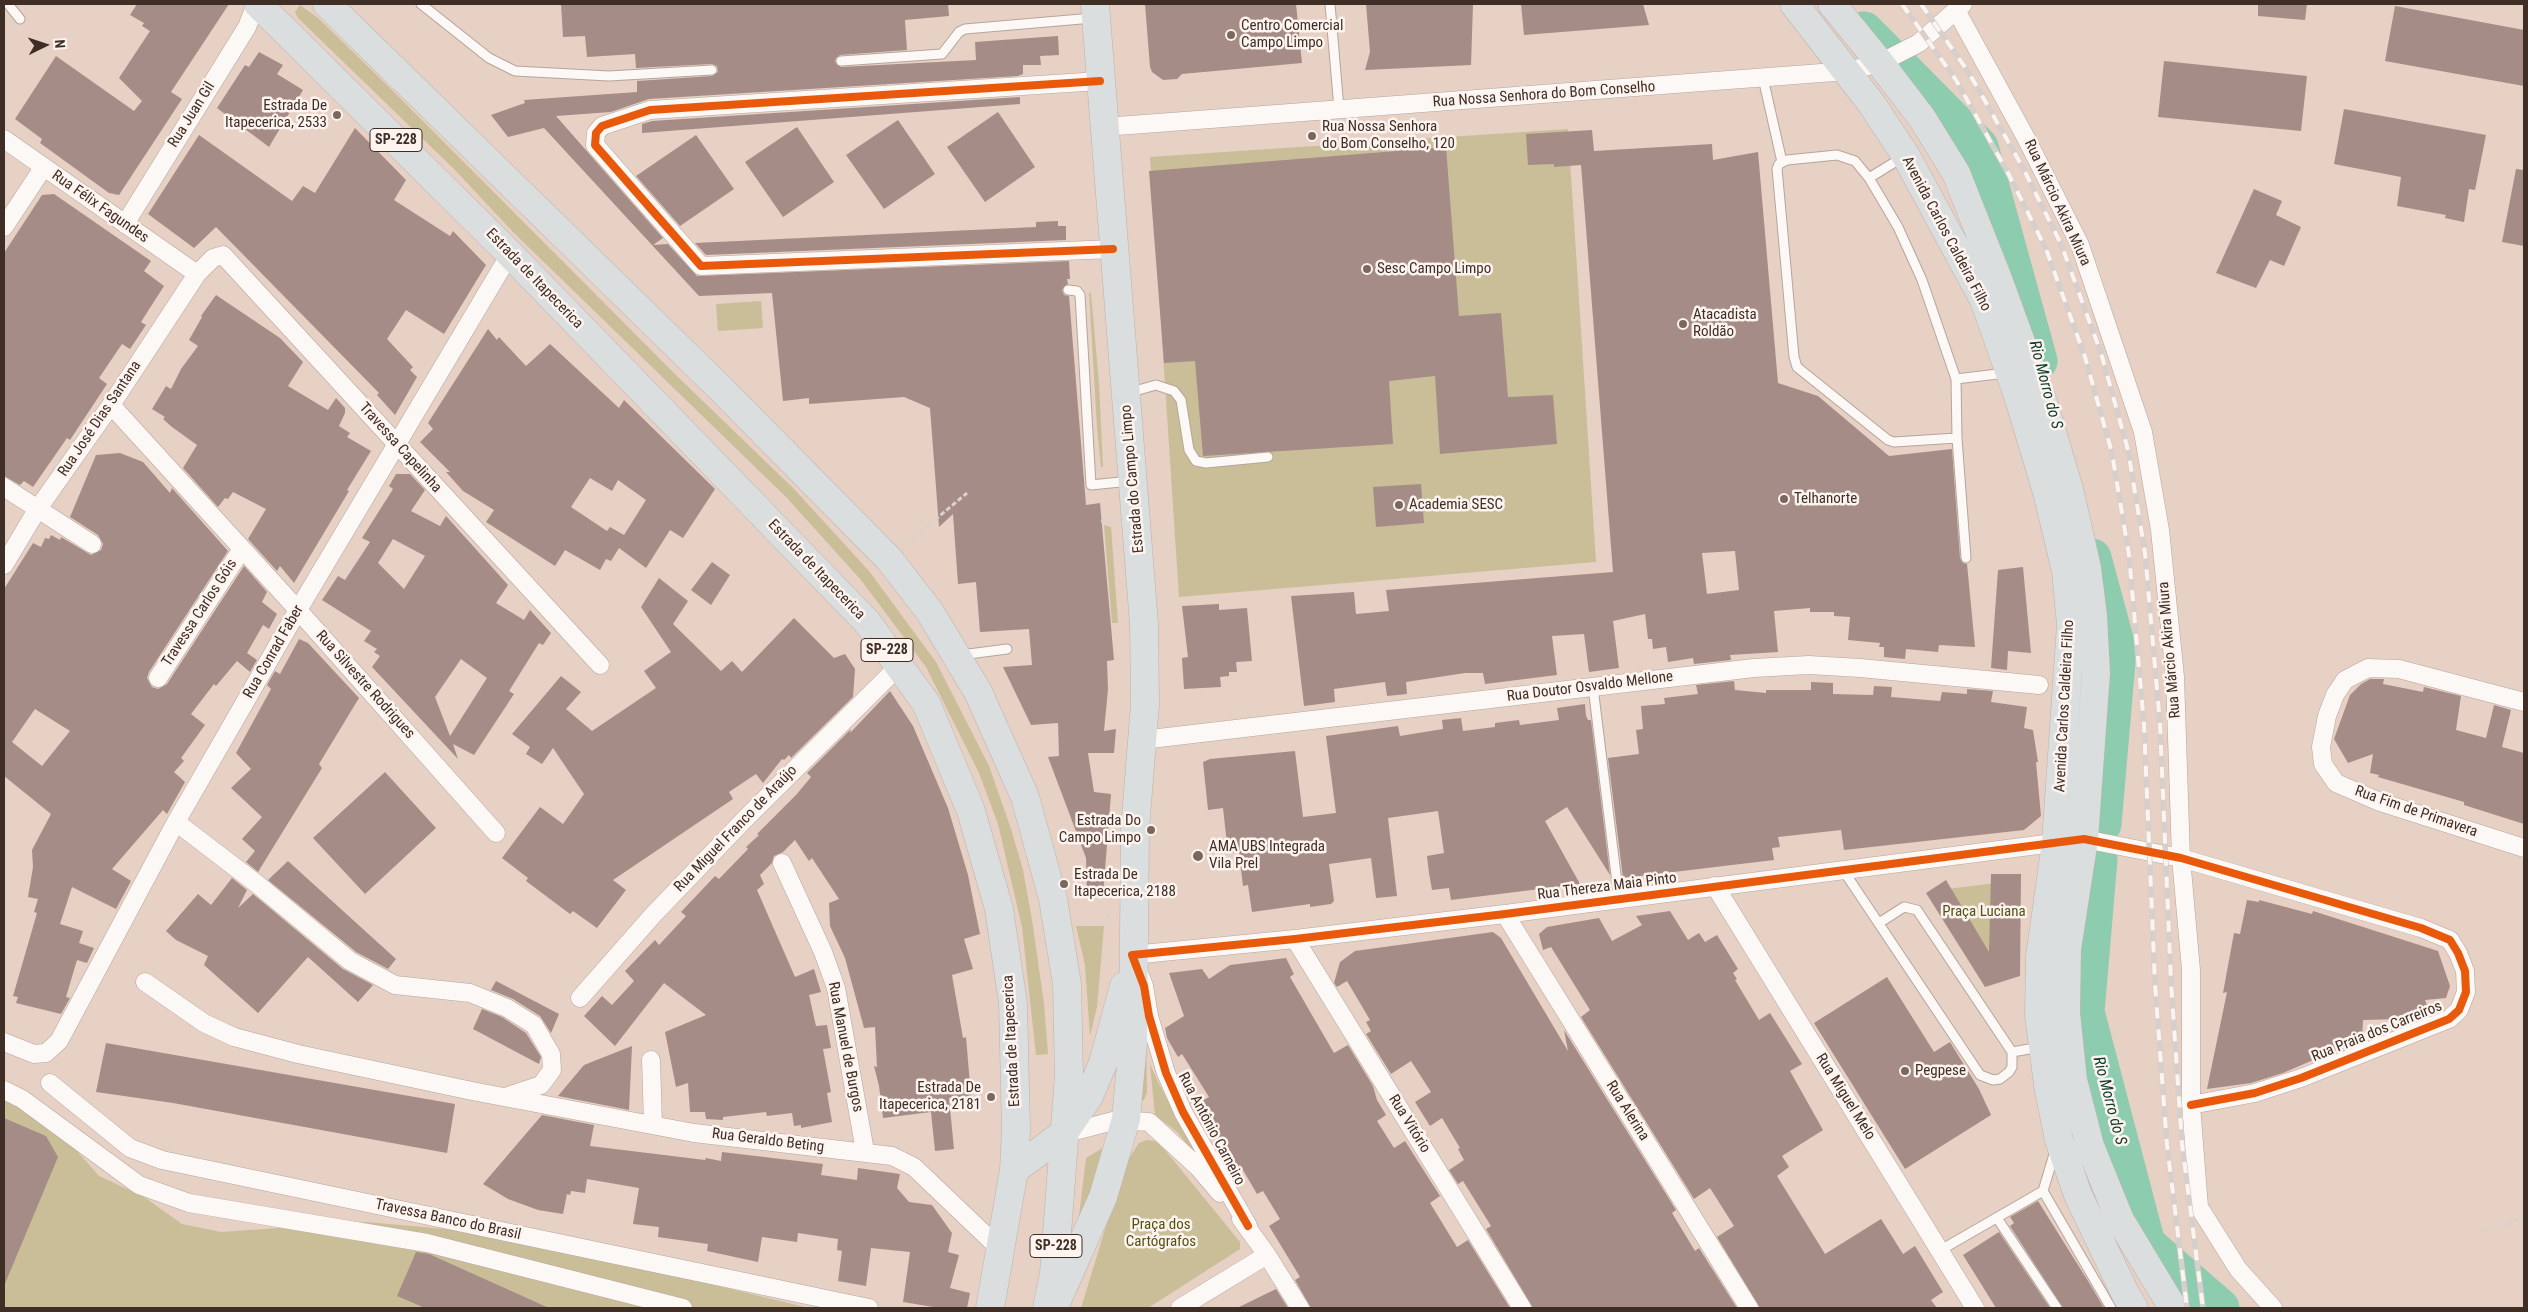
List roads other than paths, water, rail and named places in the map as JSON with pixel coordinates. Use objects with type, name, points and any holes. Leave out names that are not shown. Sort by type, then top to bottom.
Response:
[{"type":"main road","name":"Estrada de Itapecerica","points":[[257,4],[510,254],[866,622],[926,703],[971,811],[999,909],[1013,1003],[1016,1129],[1014,1170],[990,1308]]},
{"type":"main road","name":"SP-228","points":[[327,4],[712,381],[889,559],[930,612],[978,692],[1025,797],[1053,899],[1067,984],[1069,1075],[1054,1273],[1046,1308]]},
{"type":"main road","name":"Avenida Carlos Caldeira Filho","points":[[1794,4],[1848,71],[1906,156],[2020,370],[2070,489],[2087,568],[2093,616],[2096,673],[2084,839],[2067,949],[2066,1013],[2056,1045]]},
{"type":"main road","name":"Avenida Carlos Caldeira Filho","points":[[1832,4],[1880,62],[1922,118],[1956,173],[2020,370],[2066,571],[2070,616],[2056,843],[2040,958],[2039,1015],[2056,1045],[2073,1136],[2078,1195],[2134,1308]]},
{"type":"main road","name":"Estrada do Campo Limpo","points":[[1053,1308],[1066,1283],[1103,1197],[1126,1119],[1133,1043],[1132,955],[1135,829],[1145,704],[1144,624],[1095,11]]},
{"type":"main road","name":"Estrada do Campo Limpo","points":[[1014,1170],[1064,1134],[1089,1096],[1103,1063],[1132,955]]},
{"type":"main road","name":"Avenida Carlos Caldeira Filho","points":[[2073,1136],[2120,1220],[2173,1308]]},
{"type":"street","name":"Rua Juan Gil","points":[[125,224],[247,27],[257,4]]},
{"type":"street","name":"Rua Nossa Senhora do Bom Conselho","points":[[1104,127],[1848,71],[1880,62],[1920,42],[1960,7]]},
{"type":"street","name":"Rua Márcio Akira Miura","points":[[1960,7],[2080,245],[2143,432],[2160,530],[2175,677],[2181,858],[2191,970],[2191,1105],[2199,1207],[2238,1269],[2272,1308]]},
{"type":"street","points":[[1100,81],[650,110],[602,126],[596,133],[595,145],[701,266],[1113,249]]},
{"type":"street","name":"Rua Félix Fagundes","points":[[4,139],[43,168],[198,274]]},
{"type":"street","points":[[4,227],[43,168]]},
{"type":"street","name":"Rua Conrad Faber","points":[[4,1042],[29,1053],[46,1053],[59,1041],[176,822],[396,443],[510,254]]},
{"type":"street","name":"Travessa Capelinha","points":[[198,274],[213,258],[223,255],[227,258],[600,665]]},
{"type":"street","name":"Rua José Dias Santana","points":[[4,566],[37,510],[111,405],[198,274]]},
{"type":"street","name":"Rua Silvestre Rodrigues","points":[[111,405],[298,610],[496,833]]},
{"type":"street","points":[[4,488],[92,544]]},
{"type":"street","name":"Travessa Carlos Góis","points":[[158,678],[242,549]]},
{"type":"street","name":"Rua Doutor Osvaldo Mellone","points":[[1142,740],[1724,671],[1809,665],[2039,685]]},
{"type":"street","name":"Rua Miguel Franco de Araújo","points":[[580,998],[653,916],[745,819],[899,666]]},
{"type":"street","name":"Rua Fim de Primavera","points":[[2524,702],[2399,669],[2368,668],[2345,680],[2335,695],[2327,716],[2321,747],[2322,764],[2336,783],[2380,802],[2524,848]]},
{"type":"street","points":[[176,822],[257,884],[350,961],[395,984],[470,993],[507,1008],[534,1025],[551,1054],[552,1070],[541,1085],[503,1097]]},
{"type":"street","name":"Rua Praia dos Carreiros","points":[[2084,839],[2181,858],[2421,928],[2450,940],[2458,953],[2465,971],[2466,992],[2459,1010],[2440,1022],[2256,1093],[2191,1105]]},
{"type":"street","name":"Rua Thereza Maia Pinto","points":[[1132,955],[1295,939],[1504,914],[2084,839]]},
{"type":"street","name":"Rua Manuel de Burgos","points":[[782,863],[823,952],[836,988],[865,1151]]},
{"type":"street","name":"Rua Miguel Melo","points":[[1715,886],[1974,1308]]},
{"type":"street","name":"Rua Alerina","points":[[1504,914],[1749,1308]]},
{"type":"street","name":"Rua Vitório","points":[[1295,939],[1522,1308]]},
{"type":"street","name":"Rua Antônio Carneiro","points":[[1132,955],[1144,986],[1149,1016],[1166,1073],[1183,1112],[1248,1226],[1300,1308]]},
{"type":"street","name":"Rua Geraldo Beting","points":[[145,982],[204,1023],[234,1036],[298,1054],[503,1097],[653,1125],[806,1147],[865,1151],[892,1156],[914,1167],[1000,1250]]},
{"type":"street","points":[[651,1060],[653,1125]]},
{"type":"street","name":"Travessa Banco do Brasil","points":[[50,1083],[130,1148],[162,1160],[869,1308]]},
{"type":"street","points":[[4,1090],[22,1100],[138,1185],[189,1203],[427,1243],[683,1308]]},
{"type":"street","name":"Rua Antônio Carneiro","points":[[1064,1134],[1126,1119],[1149,1122],[1163,1132],[1198,1167],[1248,1226]]},
{"type":"street","points":[[1180,1308],[1267,1255]]},
{"type":"lane","points":[[8,4],[20,19]]},
{"type":"lane","points":[[422,4],[489,58],[515,71],[609,76],[712,70]]},
{"type":"lane","points":[[1330,4],[1339,109]]},
{"type":"lane","points":[[842,61],[942,54],[959,32],[965,30],[1095,11]]},
{"type":"lane","points":[[1763,78],[1782,162],[1778,169],[1794,356],[1797,367],[1888,440],[1894,442],[1957,438]]},
{"type":"lane","points":[[1782,162],[1837,155],[1850,158],[1869,178],[1898,227],[1922,280],[1956,379],[1957,438],[1966,558]]},
{"type":"lane","points":[[1869,178],[1906,156]]},
{"type":"lane","points":[[1068,290],[1077,291],[1080,294],[1091,485],[1133,481]]},
{"type":"lane","points":[[1956,379],[2020,370]]},
{"type":"lane","points":[[1125,393],[1156,385],[1174,392],[1181,400],[1190,450],[1196,461],[1206,464],[1268,457]]},
{"type":"lane","points":[[958,656],[1007,650]]},
{"type":"lane","points":[[1593,687],[1619,899]]},
{"type":"lane","points":[[1843,870],[1980,1075],[1993,1080],[2000,1079],[2012,1067],[2012,1052],[1917,910],[1904,907],[1879,923]]},
{"type":"lane","points":[[2012,1052],[2056,1045]]},
{"type":"lane","points":[[1939,1251],[2043,1191],[2073,1136]]},
{"type":"lane","points":[[2043,1191],[2111,1308]]},
{"type":"lane","points":[[1997,1218],[2057,1308]]},
{"type":"waterway","name":"Rio Morro do S","points":[[1864,31],[1979,147],[2038,361]]},
{"type":"waterway","name":"Rio Morro do S","points":[[2092,558],[2117,650],[2102,824]]},
{"type":"waterway","name":"Rio Morro do S","points":[[2098,859],[2085,1012],[2146,1244],[2220,1308]]},
{"type":"railway","points":[[1902,4],[1956,80],[2008,173],[2046,249],[2085,357],[2112,453],[2129,555],[2144,725],[2155,984],[2167,1145],[2187,1308]]},
{"type":"railway","points":[[1921,4],[1969,73],[2022,166],[2061,244],[2101,353],[2128,450],[2145,553],[2160,724],[2171,982],[2182,1144],[2203,1308]]},
{"type":"place","name":"Centro Comercial Campo Limpo","points":[[1231,35]]},
{"type":"place","name":"Estrada De Itapecerica, 2533","points":[[337,115]]},
{"type":"place","name":"Rua Nossa Senhora do Bom Conselho, 120","points":[[1312,136]]},
{"type":"place","name":"Sesc Campo Limpo","points":[[1367,269]]},
{"type":"place","name":"Atacadista Roldão","points":[[1683,324]]},
{"type":"place","name":"Telhanorte","points":[[1784,499]]},
{"type":"place","name":"Academia SESC","points":[[1399,505]]},
{"type":"place","name":"Estrada Do Campo Limpo","points":[[1151,830]]},
{"type":"place","name":"AMA UBS Integrada Vila Prel","points":[[1198,856]]},
{"type":"place","name":"Estrada De Itapecerica, 2188","points":[[1064,884]]},
{"type":"place","name":"Pegpese","points":[[1905,1071]]},
{"type":"place","name":"Estrada De Itapecerica, 2181","points":[[991,1097]]},
{"type":"park label","name":"Praça Luciana","points":[[1984,912]]},
{"type":"park label","name":"Praça dos Cartógrafos","points":[[1161,1234]]}]
